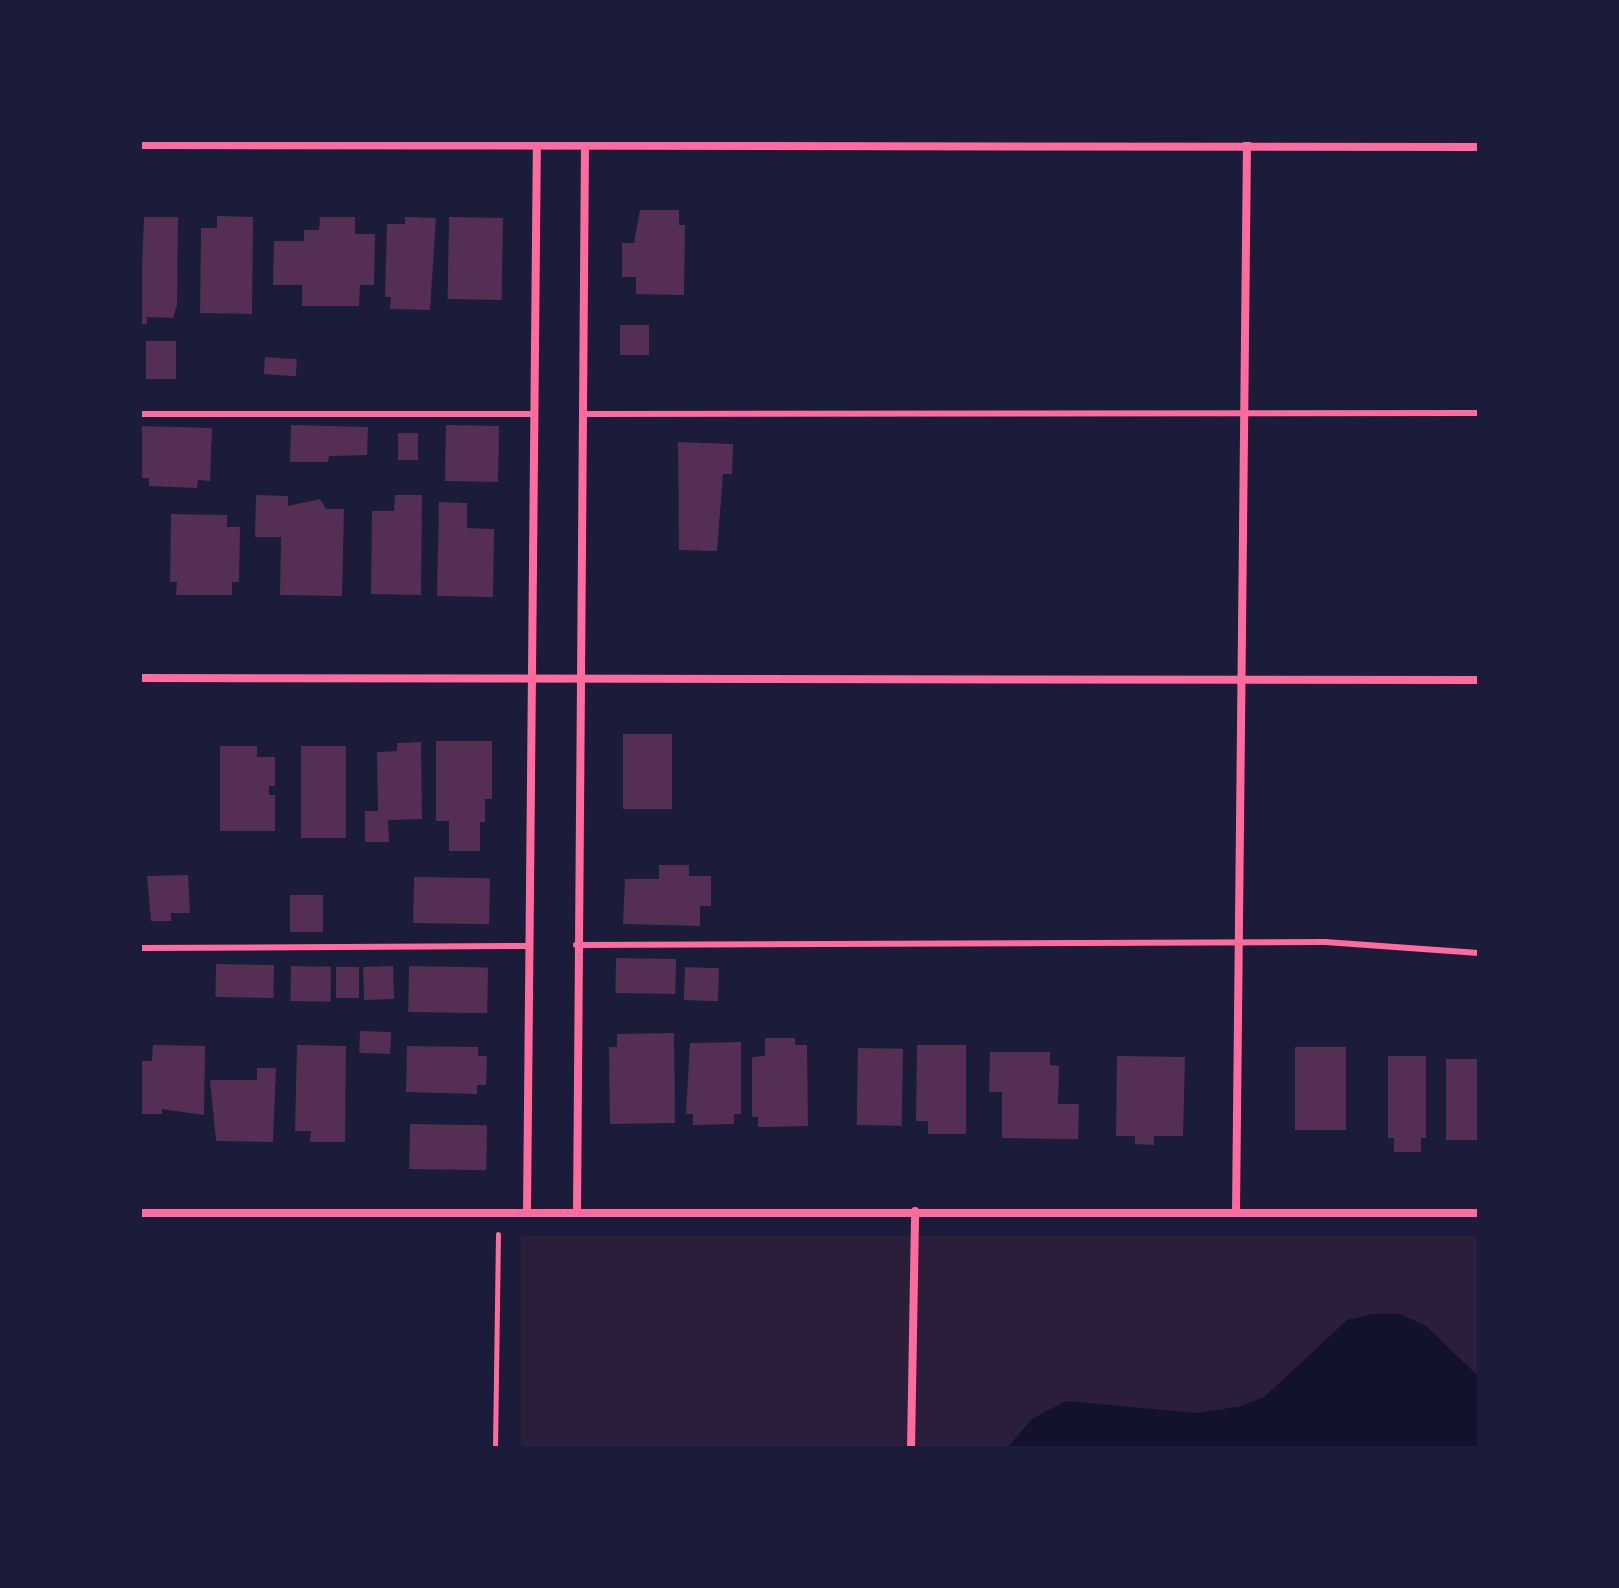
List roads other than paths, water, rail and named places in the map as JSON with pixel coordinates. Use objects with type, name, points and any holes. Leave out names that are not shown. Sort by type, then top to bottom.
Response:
[{"type":"street","points":[[527,1212],[531,414],[537,142]]},
{"type":"street","points":[[577,1212],[576,945],[584,414],[584,142]]},
{"type":"street","points":[[140,145],[584,142],[1247,143],[1479,147]]},
{"type":"street","points":[[1236,1212],[1239,679],[1247,143]]},
{"type":"street","points":[[140,678],[1479,680]]},
{"type":"street","points":[[911,1448],[915,1211]]},
{"type":"street","points":[[140,1213],[1479,1213]]},
{"type":"lane","points":[[584,414],[1479,413]]},
{"type":"lane","points":[[140,414],[531,414]]},
{"type":"lane","points":[[576,945],[1325,942],[1479,953]]},
{"type":"lane","points":[[140,948],[529,946]]}]
